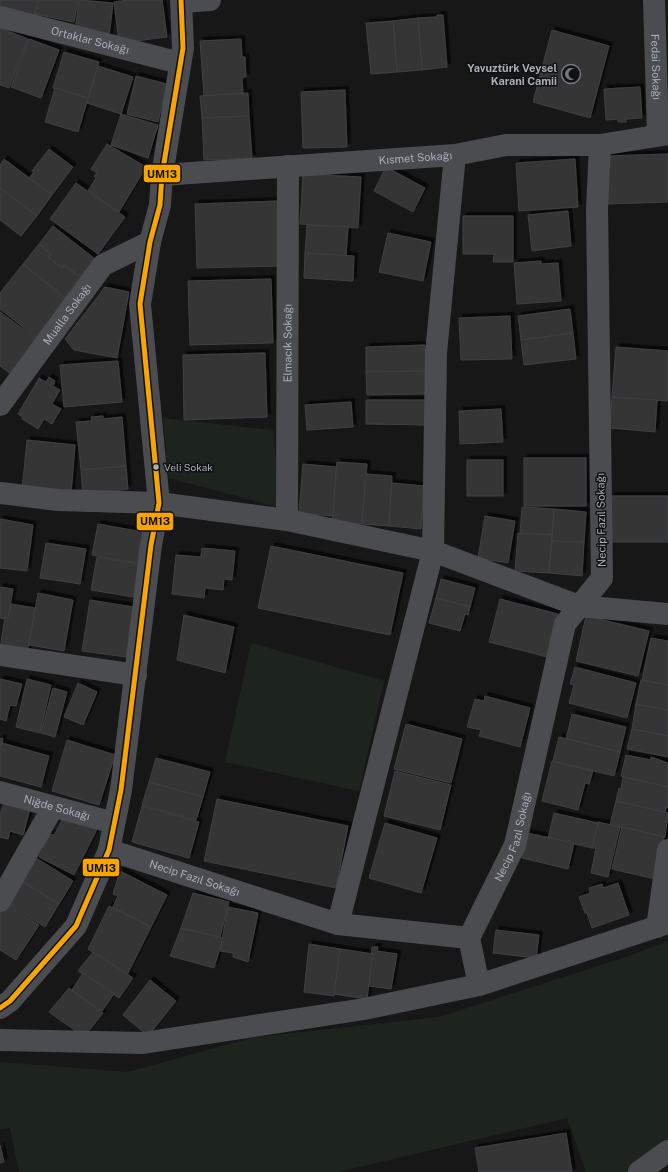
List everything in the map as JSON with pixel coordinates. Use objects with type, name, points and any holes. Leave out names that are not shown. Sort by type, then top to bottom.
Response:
[{"type":"street","points":[[0,1008],[10,1001],[76,926],[109,850],[121,790],[151,545],[159,503],[140,304],[150,242],[160,205],[162,175],[183,48],[181,1],[210,0]]},
{"type":"street","name":"Fedai Sokağı","points":[[654,0],[663,135]]},
{"type":"street","name":"Ortaklar Sokağı","points":[[0,17],[180,63]]},
{"type":"street","name":"Kısmet Sokağı","points":[[162,175],[456,155],[506,145],[600,145],[663,135]]},
{"type":"street","name":"Necip Fazıl Sokağı","points":[[109,850],[338,924],[469,938],[515,845],[565,624],[602,578],[597,209],[600,145]]},
{"type":"street","points":[[338,924],[433,552],[436,353],[456,155]]},
{"type":"street","name":"Elmacık Sokağı","points":[[288,166],[288,520]]},
{"type":"street","name":"Mualla Sokağı","points":[[0,405],[103,265],[150,242]]},
{"type":"street","points":[[0,492],[58,500],[159,503],[288,520],[433,552],[579,606],[668,614]]},
{"type":"street","points":[[0,655],[136,675]]},
{"type":"street","name":"Niğde Sokağı","points":[[0,792],[114,823]]},
{"type":"street","points":[[0,901],[53,807]]},
{"type":"street","points":[[0,1040],[144,1043],[364,1009],[479,985],[662,925],[668,850]]},
{"type":"street","points":[[469,938],[479,985]]},
{"type":"street","points":[[639,1172],[668,1151]]},
{"type":"shaded area","points":[[163,418],[273,430],[281,508],[169,478]]},
{"type":"shaded area","points":[[251,643],[384,681],[359,791],[225,762]]},
{"type":"shaded area","points":[[668,941],[668,1143],[628,1172],[586,1172],[567,1118],[338,1172],[19,1172],[10,1128],[0,1129],[0,1062],[128,1072],[255,1037],[439,1017],[626,957]]},
{"type":"building","points":[[0,0],[37,0],[34,18],[0,11]]},
{"type":"building","points":[[38,0],[78,0],[74,22],[35,14]]},
{"type":"building","points":[[79,0],[113,3],[109,37],[75,32]]},
{"type":"building","points":[[128,0],[162,0],[167,37],[119,43],[114,2]]},
{"type":"building","points":[[437,15],[443,15],[447,67],[422,70],[418,18],[437,17]]},
{"type":"building","points":[[418,18],[422,70],[397,72],[393,21]]},
{"type":"building","points":[[393,21],[397,72],[371,74],[366,23]]},
{"type":"building","points":[[0,28],[28,39],[9,88],[0,85]]},
{"type":"building","name":"Yavuztürk Veysel Karani Camii","points":[[552,30],[609,46],[590,118],[533,102]]},
{"type":"building","points":[[29,39],[59,50],[41,98],[11,87]]},
{"type":"building","points":[[241,39],[242,57],[245,57],[246,77],[242,78],[243,93],[204,96],[200,41]]},
{"type":"building","points":[[64,52],[99,62],[88,98],[53,88]]},
{"type":"building","points":[[98,66],[133,77],[121,114],[87,103]]},
{"type":"building","points":[[136,76],[167,84],[158,122],[127,114]]},
{"type":"building","points":[[640,87],[642,118],[626,119],[626,122],[618,122],[618,119],[606,120],[604,89]]},
{"type":"building","points":[[55,88],[88,98],[78,132],[45,122]]},
{"type":"building","points":[[345,90],[347,147],[303,148],[301,92]]},
{"type":"building","points":[[248,93],[249,116],[202,118],[200,96]]},
{"type":"building","points":[[121,114],[158,125],[148,158],[111,145]]},
{"type":"building","points":[[249,116],[252,158],[204,160],[202,118]]},
{"type":"building","points":[[107,144],[146,167],[119,212],[88,191],[96,178],[94,176],[97,173],[91,169]]},
{"type":"building","points":[[49,149],[73,167],[52,195],[29,178],[34,172],[32,171]]},
{"type":"building","points":[[668,154],[668,202],[608,204],[606,156]]},
{"type":"building","points":[[4,159],[52,195],[37,216],[0,188],[0,165]]},
{"type":"building","points":[[575,159],[578,207],[519,211],[516,163]]},
{"type":"building","points":[[386,167],[425,188],[413,212],[374,191]]},
{"type":"building","points":[[303,174],[361,177],[358,228],[300,224]]},
{"type":"building","points":[[76,183],[125,217],[98,254],[50,219]]},
{"type":"building","points":[[0,188],[37,216],[21,236],[0,220]]},
{"type":"building","points":[[278,201],[280,266],[197,268],[195,204]]},
{"type":"building","points":[[568,211],[571,246],[532,251],[528,215]]},
{"type":"building","points":[[463,216],[513,216],[513,262],[493,262],[494,254],[463,254]]},
{"type":"building","points":[[307,225],[348,227],[346,256],[305,253]]},
{"type":"building","points":[[53,226],[95,259],[80,277],[64,265],[62,268],[48,257],[51,254],[39,244]]},
{"type":"building","points":[[388,233],[431,242],[423,281],[379,272]]},
{"type":"building","points":[[39,244],[51,254],[48,257],[62,268],[64,265],[80,277],[65,298],[23,264]]},
{"type":"building","points":[[305,253],[354,256],[353,281],[304,278]]},
{"type":"building","points":[[541,261],[541,264],[558,263],[561,301],[517,304],[514,263]]},
{"type":"building","points":[[23,264],[66,299],[36,337],[0,309],[0,293]]},
{"type":"building","points":[[271,279],[273,343],[190,345],[188,281]]},
{"type":"building","points":[[105,287],[129,292],[117,358],[74,350],[65,339]]},
{"type":"building","points":[[570,309],[573,333],[521,340],[518,316]]},
{"type":"building","points":[[0,312],[37,339],[11,374],[0,366]]},
{"type":"building","points":[[510,316],[512,359],[461,360],[459,318]]},
{"type":"building","points":[[573,333],[576,359],[524,365],[521,340]]},
{"type":"building","points":[[425,345],[426,371],[366,372],[366,347]]},
{"type":"building","points":[[616,347],[668,351],[668,401],[612,397]]},
{"type":"building","points":[[265,353],[267,417],[184,420],[183,355]]},
{"type":"building","points":[[118,361],[122,402],[64,407],[60,365]]},
{"type":"building","points":[[426,371],[426,394],[367,395],[366,372]]},
{"type":"building","points":[[49,377],[55,381],[53,386],[60,390],[52,404],[61,409],[52,424],[44,419],[38,429],[22,419],[23,417],[18,414],[39,378],[46,382]]},
{"type":"building","points":[[612,397],[657,400],[655,432],[610,428]]},
{"type":"building","points":[[366,400],[426,400],[426,425],[366,424]]},
{"type":"building","points":[[351,402],[353,427],[307,430],[305,405]]},
{"type":"building","points":[[501,409],[503,442],[460,444],[459,411]]},
{"type":"building","points":[[103,416],[103,419],[122,417],[126,466],[81,470],[76,422],[92,421],[91,417]]},
{"type":"building","points":[[27,440],[75,445],[71,494],[22,490]]},
{"type":"building","points":[[524,458],[586,458],[586,506],[524,506]]},
{"type":"building","points":[[467,460],[503,460],[503,496],[467,496]]},
{"type":"building","points":[[337,462],[367,464],[362,524],[332,522]]},
{"type":"building","points":[[303,464],[336,467],[333,516],[299,513]]},
{"type":"building","points":[[126,466],[128,489],[83,496],[81,470]]},
{"type":"building","points":[[366,474],[392,476],[389,526],[362,524]]},
{"type":"building","points":[[392,483],[424,486],[421,529],[389,526]]},
{"type":"building","points":[[611,496],[668,496],[668,542],[612,542]]},
{"type":"building","points":[[522,507],[554,509],[552,535],[520,533]]},
{"type":"building","points":[[554,509],[586,512],[584,542],[552,541]]},
{"type":"building","points":[[485,516],[515,521],[508,563],[478,558]]},
{"type":"building","points":[[0,519],[33,525],[27,571],[0,568]]},
{"type":"building","points":[[98,524],[143,532],[137,563],[92,555]]},
{"type":"building","points":[[518,533],[552,535],[549,573],[515,571]]},
{"type":"building","points":[[552,541],[584,542],[582,576],[549,573]]},
{"type":"building","points":[[46,543],[86,549],[80,584],[40,578]]},
{"type":"building","points":[[271,546],[403,573],[390,635],[258,608]]},
{"type":"building","points":[[202,548],[235,551],[232,580],[224,579],[223,590],[205,588],[204,598],[172,594],[176,555],[201,557]]},
{"type":"building","points":[[97,557],[138,564],[133,597],[91,590]]},
{"type":"building","points":[[441,579],[475,588],[470,607],[436,598]]},
{"type":"building","points":[[0,587],[13,589],[8,618],[5,617],[5,619],[0,618]]},
{"type":"building","points":[[38,593],[73,600],[64,651],[29,645]]},
{"type":"building","points":[[436,598],[470,607],[468,615],[465,614],[460,631],[429,623]]},
{"type":"building","points":[[500,599],[558,614],[547,657],[489,642]]},
{"type":"building","points":[[90,600],[133,607],[126,657],[82,651]]},
{"type":"building","points":[[11,604],[35,608],[27,654],[0,649],[5,617],[8,618]]},
{"type":"building","points":[[184,615],[234,627],[225,673],[177,660]]},
{"type":"building","points":[[586,616],[649,631],[638,676],[576,661]]},
{"type":"building","points":[[651,638],[668,641],[668,685],[642,680]]},
{"type":"building","points":[[575,667],[636,683],[627,718],[569,703],[574,685],[570,684]]},
{"type":"building","points":[[0,679],[22,684],[16,706],[10,705],[6,721],[0,719]]},
{"type":"building","points":[[27,679],[51,685],[40,733],[16,727]]},
{"type":"building","points":[[641,680],[668,685],[668,710],[636,704]]},
{"type":"building","points":[[78,683],[97,692],[83,725],[64,717]]},
{"type":"building","points":[[53,688],[67,692],[55,737],[41,733]]},
{"type":"building","points":[[485,696],[530,708],[520,747],[479,736],[481,730],[467,727],[475,699],[484,701]]},
{"type":"building","points":[[636,704],[668,710],[668,736],[632,729]]},
{"type":"building","points":[[572,714],[626,727],[620,752],[566,739]]},
{"type":"building","points":[[406,724],[462,739],[451,783],[394,769]]},
{"type":"building","points":[[632,729],[668,736],[668,757],[627,749]]},
{"type":"building","points":[[559,737],[620,752],[614,776],[553,761]]},
{"type":"building","points":[[0,738],[3,739],[0,751]]},
{"type":"building","points":[[67,740],[115,755],[99,805],[52,791]]},
{"type":"building","points":[[2,743],[49,756],[41,787],[0,776],[0,751]]},
{"type":"building","points":[[626,755],[651,760],[651,757],[668,763],[668,787],[621,776]]},
{"type":"building","points":[[156,758],[210,772],[203,797],[149,782]]},
{"type":"building","points":[[552,761],[593,771],[589,784],[585,783],[578,810],[542,801]]},
{"type":"building","points":[[395,771],[451,785],[440,830],[384,816]]},
{"type":"building","points":[[623,777],[668,787],[668,808],[666,807],[665,812],[616,801],[619,788],[621,789]]},
{"type":"building","points":[[149,782],[203,797],[196,820],[142,805]]},
{"type":"building","points":[[217,799],[348,826],[336,888],[204,861]]},
{"type":"building","points":[[616,801],[668,813],[665,837],[610,825]]},
{"type":"building","points":[[4,802],[30,809],[23,835],[10,831],[8,839],[0,837],[0,815]]},
{"type":"building","points":[[142,806],[199,822],[189,858],[132,842]]},
{"type":"building","points":[[66,813],[97,829],[74,875],[39,857],[50,834],[54,835]]},
{"type":"building","points":[[554,813],[598,823],[592,848],[548,838]]},
{"type":"building","points":[[598,822],[620,827],[608,877],[591,873],[596,848],[592,848]]},
{"type":"building","points":[[385,823],[437,838],[421,893],[369,878]]},
{"type":"building","points":[[622,827],[664,837],[655,879],[612,869]]},
{"type":"building","points":[[527,833],[574,843],[568,869],[522,858]]},
{"type":"building","points":[[36,858],[73,881],[59,904],[22,881]]},
{"type":"building","points":[[120,871],[167,895],[151,927],[113,907],[118,896],[113,894]]},
{"type":"building","points":[[21,881],[59,904],[45,927],[7,903]]},
{"type":"building","points":[[618,883],[629,915],[592,928],[579,897],[590,893],[589,888],[602,884],[603,888]]},
{"type":"building","points":[[193,893],[229,902],[220,937],[181,928]]},
{"type":"building","points":[[5,903],[39,925],[16,960],[0,950],[0,910]]},
{"type":"building","points":[[109,906],[151,927],[127,975],[88,949]]},
{"type":"building","points":[[228,907],[258,913],[248,962],[233,957],[233,953],[220,951]]},
{"type":"building","points":[[181,928],[223,938],[214,968],[170,956]]},
{"type":"building","points":[[496,930],[539,935],[536,958],[493,953]]},
{"type":"building","points":[[309,944],[340,949],[334,996],[304,992]]},
{"type":"building","points":[[372,947],[378,947],[377,951],[397,954],[391,989],[369,986]]},
{"type":"building","points":[[340,949],[373,954],[367,999],[334,994]]},
{"type":"building","points":[[93,952],[133,978],[119,998],[78,971]]},
{"type":"building","points":[[83,973],[114,994],[102,1011],[72,990]]},
{"type":"building","points":[[150,980],[176,1001],[148,1036],[123,1015]]},
{"type":"building","points":[[69,988],[103,1013],[84,1037],[49,1012]]},
{"type":"building","points":[[566,1133],[572,1172],[479,1172],[475,1148]]},
{"type":"building","points":[[0,1145],[4,1162],[0,1163]]},
{"type":"transit line","name":"UM13","points":[[0,1008],[10,1001],[76,926],[109,850],[121,790],[151,545],[159,503],[140,304],[150,242],[160,205],[162,175],[183,48],[181,0]]},
{"type":"place","name":"Yavuztürk Veysel Karani Camii","points":[[571,74]]},
{"type":"place","name":"Veli Sokak","points":[[156,467]]}]
